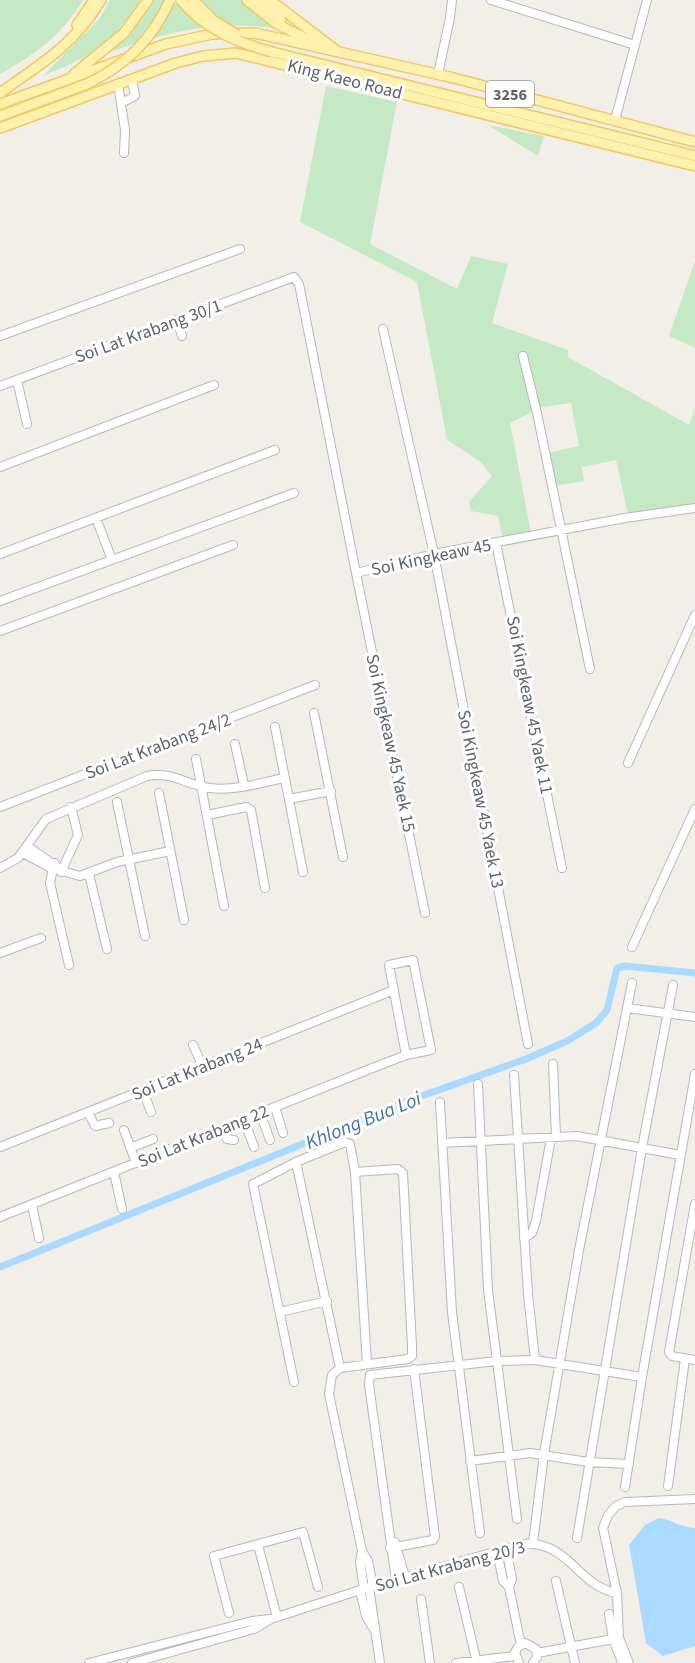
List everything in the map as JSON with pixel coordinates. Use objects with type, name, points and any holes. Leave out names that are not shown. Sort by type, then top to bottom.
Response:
[{"type":"main road","points":[[0,84],[51,52],[71,34],[94,0]]},
{"type":"main road","points":[[0,93],[55,56],[75,37],[101,0]]},
{"type":"main road","points":[[68,80],[124,33],[148,0]]},
{"type":"main road","points":[[0,116],[87,84],[112,72],[150,36],[170,0]]},
{"type":"main road","name":"King Kaeo Road","points":[[182,0],[199,19],[236,41],[272,52],[695,156]]},
{"type":"main road","points":[[193,0],[213,20],[272,52]]},
{"type":"main road","points":[[270,0],[339,52]]},
{"type":"main road","name":"King Kaeo Road","points":[[252,1],[277,24],[324,48]]},
{"type":"main road","name":"King Kaeo Road","points":[[0,104],[166,45],[212,34],[255,33],[438,74],[695,142]]},
{"type":"main road","name":"King Kaeo Road","points":[[0,128],[132,79],[203,57],[236,53],[695,166]]},
{"type":"main road","points":[[103,66],[96,77],[100,84],[113,86]]},
{"type":"street","points":[[438,74],[452,0]]},
{"type":"street","points":[[491,0],[635,45]]},
{"type":"street","points":[[615,120],[647,0]]},
{"type":"street","points":[[121,103],[135,96],[132,79]]},
{"type":"street","points":[[113,86],[121,103],[125,130],[124,153]]},
{"type":"street","points":[[0,336],[240,249]]},
{"type":"street","name":"Soi Lat Krabang 30/1","points":[[0,386],[296,278]]},
{"type":"street","name":"Soi Kingkeaw 45","points":[[296,278],[356,573],[434,554],[695,508]]},
{"type":"street","points":[[177,320],[182,336]]},
{"type":"street","name":"Soi Kingkeaw 45 Yaek 13","points":[[383,329],[434,554],[528,1044]]},
{"type":"street","points":[[523,356],[590,669]]},
{"type":"street","points":[[17,380],[27,424]]},
{"type":"street","points":[[0,467],[214,386]]},
{"type":"street","points":[[0,554],[275,450]]},
{"type":"street","points":[[0,601],[294,493]]},
{"type":"street","points":[[96,518],[112,560]]},
{"type":"street","name":"Soi Kingkeaw 45 Yaek 11","points":[[496,543],[562,868]]},
{"type":"street","points":[[0,631],[233,545]]},
{"type":"street","name":"Soi Kingkeaw 45 Yaek 15","points":[[356,573],[425,913]]},
{"type":"street","points":[[628,764],[695,615]]},
{"type":"street","name":"Soi Lat Krabang 24/2","points":[[0,807],[315,685]]},
{"type":"street","points":[[314,712],[343,856]]},
{"type":"street","points":[[275,727],[303,872]]},
{"type":"street","points":[[235,744],[244,786]]},
{"type":"street","points":[[196,759],[224,906]]},
{"type":"street","points":[[0,868],[15,861],[40,824],[71,807],[147,776],[162,773],[201,786],[219,788],[244,786],[284,778]]},
{"type":"street","points":[[289,799],[331,791]]},
{"type":"street","points":[[159,793],[184,920]]},
{"type":"street","points":[[117,802],[145,936]]},
{"type":"street","points":[[69,965],[52,892],[56,868],[78,835],[71,807]]},
{"type":"street","points":[[207,815],[246,807],[251,810],[265,888]]},
{"type":"street","points":[[632,947],[695,809]]},
{"type":"street","points":[[25,849],[56,868],[75,876],[88,874],[130,859],[171,851]]},
{"type":"street","points":[[88,874],[107,949]]},
{"type":"street","points":[[0,953],[40,938]]},
{"type":"street","name":"Soi Lat Krabang 22","points":[[0,1217],[406,1055],[431,1050],[413,960],[389,964],[394,990]]},
{"type":"street","points":[[533,1543],[544,1454],[559,1363],[600,1140],[632,983]]},
{"type":"street","points":[[577,1538],[642,1148],[673,985]]},
{"type":"street","points":[[394,990],[406,1055]]},
{"type":"street","name":"Soi Lat Krabang 24","points":[[0,1147],[394,990]]},
{"type":"street","points":[[627,1008],[695,1017]]},
{"type":"street","points":[[193,1045],[202,1067]]},
{"type":"street","points":[[524,1238],[532,1233],[536,1221],[553,1137],[554,1064]]},
{"type":"street","points":[[626,1487],[642,1377],[695,1074]]},
{"type":"street","points":[[514,1075],[524,1238],[535,1360]]},
{"type":"street","points":[[478,1084],[488,1290],[517,1519]]},
{"type":"street","points":[[143,1091],[151,1112]]},
{"type":"street","points":[[440,1102],[452,1312],[480,1533]]},
{"type":"street","points":[[275,1107],[283,1133]]},
{"type":"street","points":[[88,1112],[95,1126],[109,1123]]},
{"type":"street","points":[[260,1113],[270,1140]]},
{"type":"street","points":[[244,1120],[254,1147]]},
{"type":"street","points":[[124,1130],[136,1163]]},
{"type":"street","points":[[220,1130],[225,1138],[234,1140]]},
{"type":"street","points":[[442,1143],[577,1136],[680,1155]]},
{"type":"street","points":[[130,1148],[153,1139]]},
{"type":"street","points":[[294,1382],[253,1184],[296,1162],[347,1142],[355,1172],[367,1364]]},
{"type":"street","points":[[296,1162],[340,1368]]},
{"type":"street","points":[[355,1172],[398,1169],[403,1173],[412,1356],[408,1359],[340,1368],[332,1375],[329,1394],[362,1551],[368,1561],[366,1588],[375,1616],[373,1628],[380,1663]]},
{"type":"street","points":[[114,1172],[122,1209]]},
{"type":"street","points":[[695,1204],[669,1352],[672,1356],[695,1360]]},
{"type":"street","points":[[32,1205],[39,1238]]},
{"type":"street","points":[[280,1312],[327,1301]]},
{"type":"street","points":[[668,1486],[685,1359]]},
{"type":"street","points":[[405,1577],[390,1536],[368,1378],[372,1373],[459,1364],[535,1360],[642,1377]]},
{"type":"street","points":[[394,1547],[435,1537],[414,1369]]},
{"type":"street","points":[[470,1461],[509,1455],[544,1454],[588,1462],[629,1464]]},
{"type":"street","points":[[629,1663],[619,1638],[617,1593],[604,1539],[603,1528],[608,1515],[616,1506],[625,1502],[695,1499]]},
{"type":"street","points":[[229,1613],[214,1556],[303,1532],[318,1587]]},
{"type":"street","name":"Soi Lat Krabang 20/3","points":[[89,1663],[190,1636],[274,1618],[366,1588],[506,1548],[533,1543],[560,1552],[601,1590],[617,1593]]},
{"type":"street","points":[[258,1545],[274,1618]]},
{"type":"street","points":[[394,1547],[396,1580]]},
{"type":"street","points":[[456,1663],[517,1659],[520,1645],[509,1587],[512,1579],[506,1548]]},
{"type":"street","points":[[496,1551],[503,1581],[509,1587]]},
{"type":"street","points":[[556,1581],[574,1663]]},
{"type":"street","points":[[459,1587],[477,1662]]},
{"type":"street","points":[[421,1599],[429,1663]]},
{"type":"street","points":[[609,1614],[613,1639],[623,1663]]},
{"type":"street","name":"Soi Lat Krabang 20/3","points":[[132,1663],[221,1640],[254,1629],[274,1618]]},
{"type":"street","points":[[219,1629],[221,1640]]},
{"type":"street","points":[[190,1636],[193,1647]]},
{"type":"street","points":[[537,1653],[613,1639]]},
{"type":"street","points":[[520,1645],[533,1646],[537,1653]]},
{"type":"street","points":[[533,1663],[537,1653]]},
{"type":"green space","points":[[0,0],[83,0],[66,24],[47,43],[0,74]]},
{"type":"green space","points":[[110,0],[142,0],[100,47],[77,61],[43,76],[100,18]]},
{"type":"green space","points":[[153,0],[253,0],[287,30],[238,25],[216,26],[153,38],[107,53],[141,20]]},
{"type":"green space","points":[[326,86],[397,102],[370,244],[457,289],[471,256],[508,264],[492,323],[568,350],[568,357],[689,425],[695,409],[695,505],[628,514],[616,460],[582,467],[584,481],[553,486],[548,453],[579,446],[571,403],[542,407],[510,423],[531,533],[503,539],[498,516],[471,511],[469,502],[492,476],[481,462],[447,440],[417,282],[300,222]]},
{"type":"green space","points":[[488,125],[544,136],[538,156]]},
{"type":"green space","points":[[695,261],[695,348],[669,336]]},
{"type":"water","points":[[659,1518],[695,1528],[695,1646],[663,1656],[646,1643],[629,1545],[645,1525]]},
{"type":"waterway","name":"Khlong Bua Loi","points":[[0,1267],[413,1099],[526,1059],[567,1041],[596,1023],[607,1010],[617,968],[625,966],[695,973]]}]
